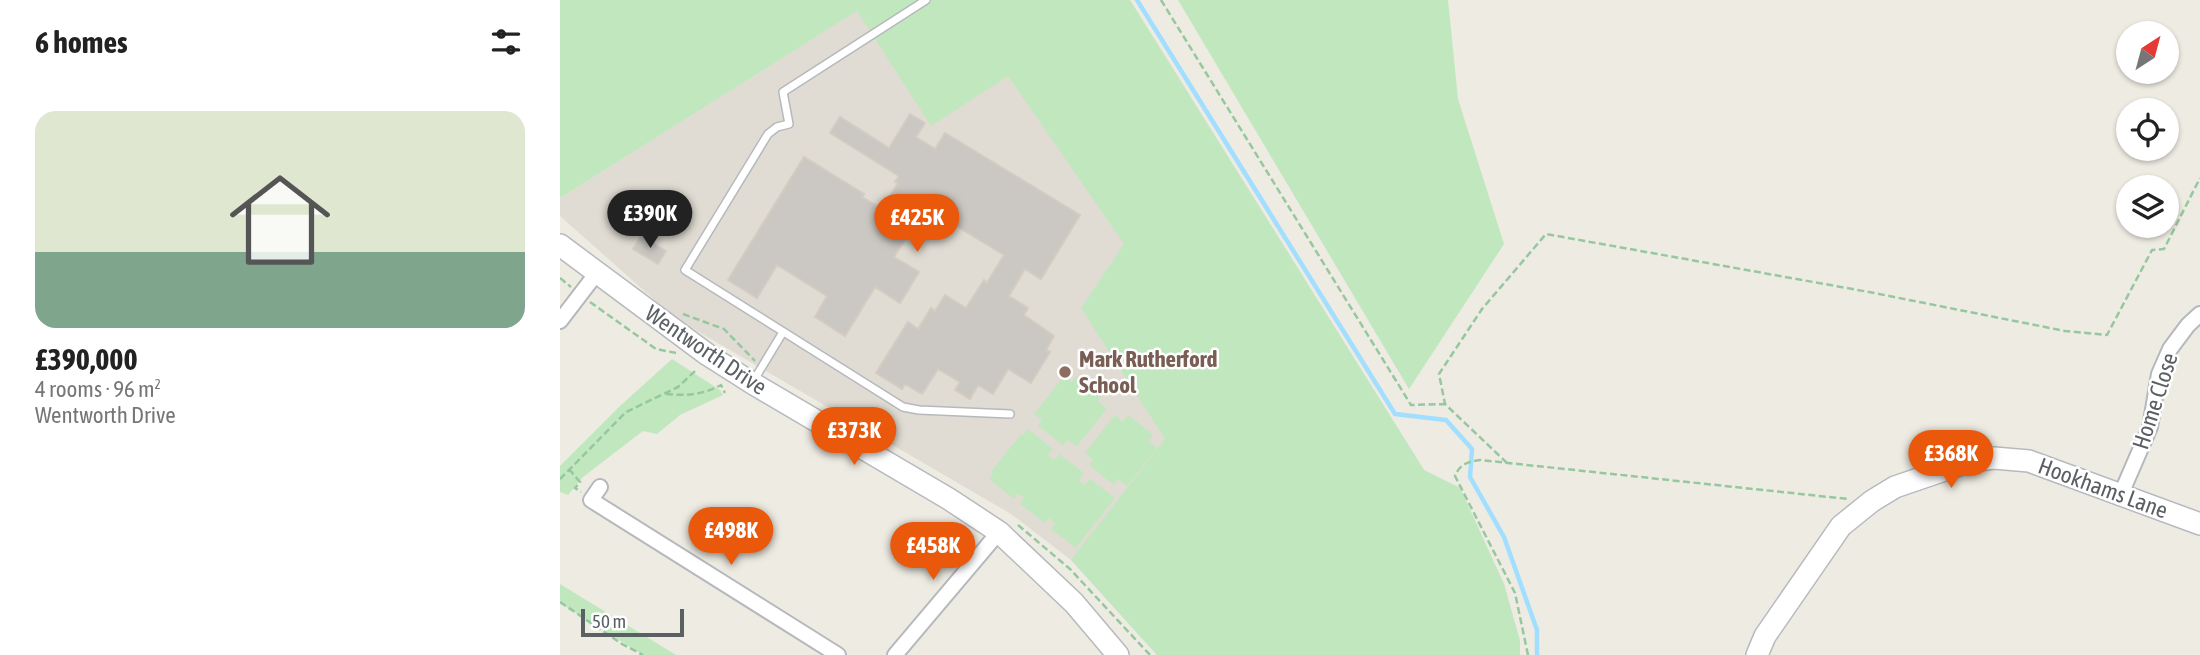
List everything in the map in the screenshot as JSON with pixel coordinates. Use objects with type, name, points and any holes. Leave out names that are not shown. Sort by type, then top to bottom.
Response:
[{"type":"street","name":"Wentworth Drive","points":[[560,245],[708,355],[757,375],[999,532],[1074,603],[1118,655]]},
{"type":"street","points":[[560,321],[596,274]]},
{"type":"street","name":"Home Close","points":[[2121,494],[2150,428],[2159,374],[2170,349],[2200,314]]},
{"type":"street","name":"Hookhams Lane","points":[[1757,655],[1765,636],[1841,526],[1872,501],[1895,487],[1971,461],[1994,458],[2029,461],[2200,524]]},
{"type":"street","points":[[600,487],[591,500],[838,655]]},
{"type":"street","points":[[894,655],[999,532]]},
{"type":"lane","points":[[926,0],[783,92],[789,124],[777,127],[768,134],[685,270],[903,407],[1010,414]]},
{"type":"lane","points":[[757,375],[783,332]]},
{"type":"path","points":[[1161,0],[1411,405],[1445,404]]},
{"type":"path","points":[[1507,463],[1445,404],[1439,374],[1482,309],[1546,234],[1869,292],[2065,331],[2107,335],[2152,250],[2164,249],[2200,178]]},
{"type":"path","points":[[560,278],[580,296],[656,349],[683,354]]},
{"type":"path","points":[[680,313],[724,329],[757,375]]},
{"type":"path","points":[[560,479],[626,412],[678,387],[695,371]]},
{"type":"path","points":[[717,378],[725,393]]},
{"type":"path","points":[[666,394],[686,396],[720,385]]},
{"type":"path","points":[[1528,655],[1516,593],[1455,476],[1459,467],[1468,462],[1480,460],[1872,501]]},
{"type":"path","points":[[569,469],[580,482],[575,488],[591,500]]},
{"type":"path","points":[[560,602],[643,655]]},
{"type":"shaded area","name":"Mark Rutherford School","points":[[874,0],[1130,0],[1424,470],[1460,488],[1504,584],[1520,641],[1520,655],[1157,655],[1071,560],[1011,514],[675,318],[560,216],[560,198]]},
{"type":"green space","points":[[560,0],[1130,0],[1424,470],[1460,488],[1504,584],[1520,641],[1520,655],[1157,655],[1071,560],[1165,439],[1081,308],[1124,244],[1008,76],[931,126],[857,11],[560,198]]},
{"type":"green space","points":[[1178,0],[1448,0],[1458,99],[1504,244],[1409,389]]},
{"type":"green space","points":[[672,359],[720,390],[723,395],[680,415],[657,434],[643,431],[583,477],[568,495],[560,492],[560,466]]},
{"type":"green space","points":[[1064,376],[1072,382],[1077,376],[1102,395],[1098,401],[1107,409],[1076,447],[1068,440],[1063,445],[1038,426],[1042,420],[1034,414]]},
{"type":"green space","points":[[1115,415],[1123,422],[1128,415],[1153,435],[1148,441],[1157,448],[1127,486],[1118,479],[1114,485],[1089,465],[1093,460],[1085,453]]},
{"type":"green space","points":[[1028,429],[1053,449],[1048,455],[1054,460],[1059,454],[1084,473],[1079,480],[1085,485],[1090,479],[1115,498],[1076,548],[1051,529],[1055,523],[1049,518],[1045,523],[1020,504],[1024,498],[1018,493],[1014,499],[989,479],[993,474],[991,472]]},
{"type":"green space","points":[[560,584],[676,655],[643,655],[560,603]]},
{"type":"building","points":[[910,114],[925,123],[916,137],[935,149],[945,133],[1080,215],[1041,279],[1025,269],[1009,296],[1028,308],[1024,315],[1054,336],[1046,350],[1050,352],[1031,383],[1008,369],[993,394],[978,385],[970,399],[955,390],[960,382],[938,369],[922,394],[905,384],[902,389],[876,373],[908,322],[918,329],[931,308],[935,311],[945,295],[966,308],[984,280],[987,283],[1004,255],[925,207],[894,257],[919,272],[900,303],[875,287],[845,336],[815,317],[827,296],[777,265],[757,298],[728,280],[804,157],[864,194],[862,197],[882,209],[898,183],[895,182],[899,176],[830,133],[840,117],[889,148]]},
{"type":"building","points":[[641,236],[666,251],[658,264],[633,249]]},
{"type":"waterway","points":[[1137,0],[1395,414],[1446,420],[1472,449],[1470,477],[1504,537],[1537,630],[1537,655]]},
{"type":"place","name":"Mark Rutherford School","points":[[1065,372]]}]
